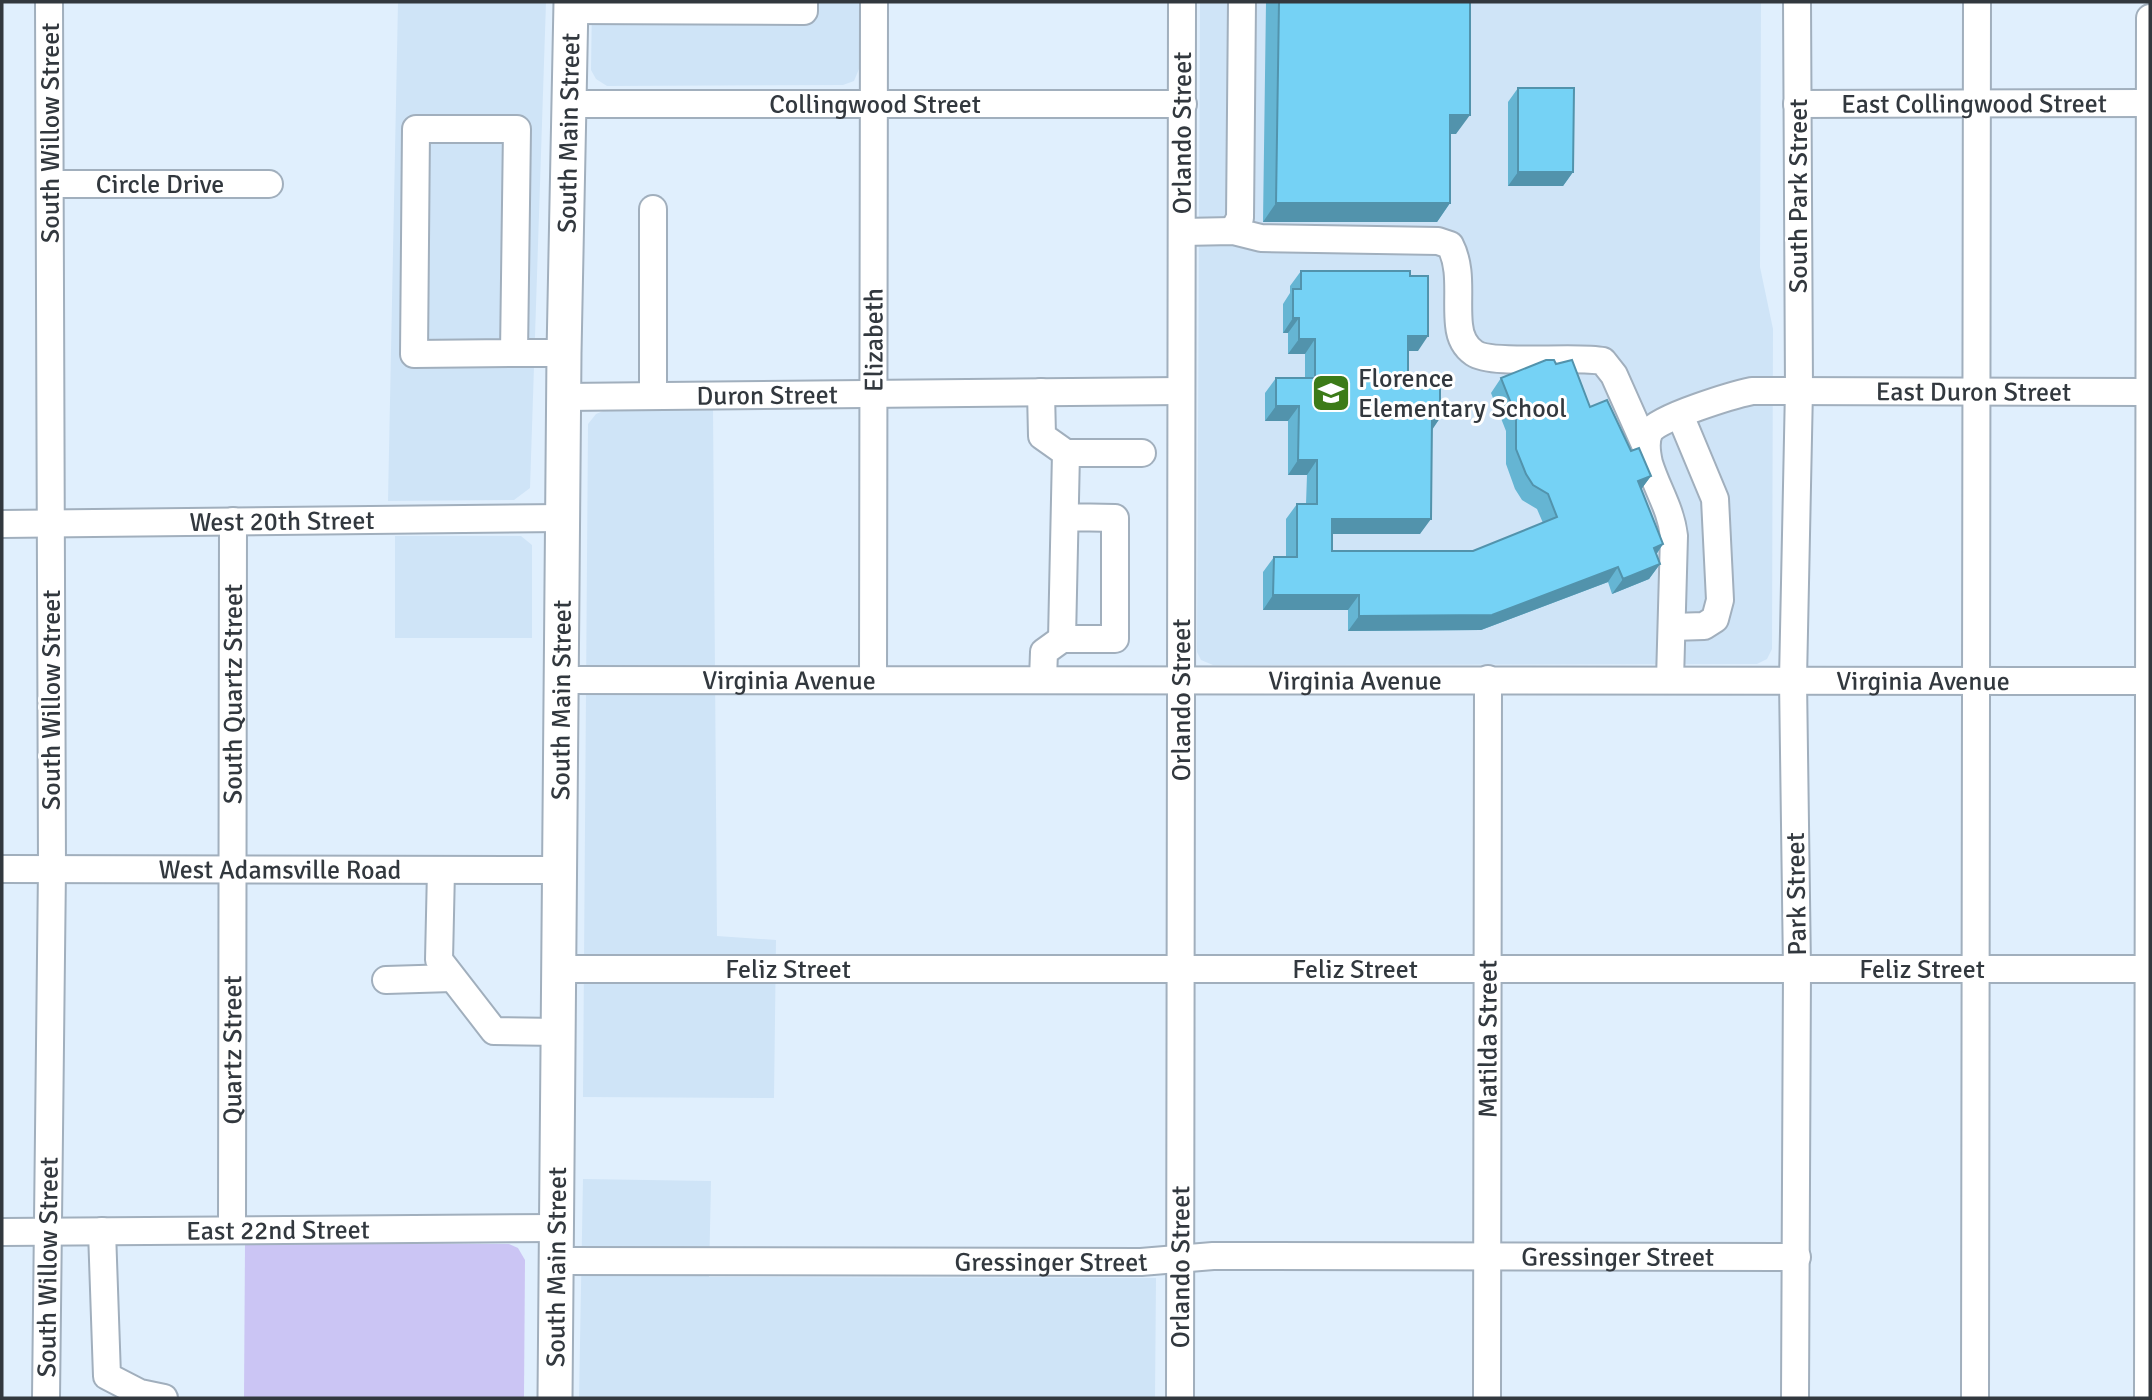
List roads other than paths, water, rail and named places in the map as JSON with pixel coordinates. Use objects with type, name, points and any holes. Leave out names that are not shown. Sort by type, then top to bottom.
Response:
[{"type":"main road","name":"South Main Street","points":[[555,1398],[564,353],[571,6]]},
{"type":"street","name":"South Willow Street","points":[[46,1398],[51,869],[49,2]]},
{"type":"street","points":[[571,6],[804,11],[804,2]]},
{"type":"street","name":"Elizabeth","points":[[873,680],[874,2]]},
{"type":"street","name":"Orlando Street","points":[[1180,1398],[1182,2]]},
{"type":"street","points":[[1233,231],[1240,218],[1242,2]]},
{"type":"street","name":"South Park Street","points":[[1797,2],[1799,389]]},
{"type":"street","points":[[1975,1398],[1976,969],[1973,680],[1977,2]]},
{"type":"street","points":[[2148,1398],[2150,18]]},
{"type":"street","name":"East Collingwood Street","points":[[1797,104],[2150,103]]},
{"type":"street","name":"Collingwood Street","points":[[569,104],[1183,104]]},
{"type":"street","points":[[514,353],[517,129],[416,129],[414,354],[564,353]]},
{"type":"street","name":"Circle Drive","points":[[50,184],[269,184]]},
{"type":"street","points":[[653,209],[653,396]]},
{"type":"street","points":[[1182,232],[1233,231],[1261,238],[1438,241],[1450,245],[1457,258],[1462,341],[1475,354],[1499,359],[1584,357],[1603,361],[1614,375],[1646,447],[1649,463],[1671,515],[1674,536],[1670,680]]},
{"type":"street","name":"East Duron Street","points":[[1646,447],[1650,431],[1729,396],[1752,391],[1799,389],[2150,392]]},
{"type":"street","name":"Park Street","points":[[1795,1398],[1797,969],[1793,680],[1799,389]]},
{"type":"street","name":"Duron Street","points":[[564,397],[1181,391]]},
{"type":"street","points":[[1041,393],[1042,436],[1066,453],[1142,453]]},
{"type":"street","points":[[1672,627],[1704,626],[1715,619],[1720,600],[1715,499],[1681,415]]},
{"type":"street","points":[[1062,639],[1066,453]]},
{"type":"street","points":[[1042,679],[1044,652],[1062,639],[1115,639],[1115,518],[1065,517]]},
{"type":"street","name":"West 20th Street","points":[[2,524],[563,518]]},
{"type":"street","name":"South Quartz Street","points":[[232,869],[233,522]]},
{"type":"street","name":"Matilda Street","points":[[1487,1398],[1488,679]]},
{"type":"street","name":"Virginia Avenue","points":[[561,680],[2150,681]]},
{"type":"street","name":"West Adamsville Road","points":[[2,869],[560,870]]},
{"type":"street","name":"Quartz Street","points":[[232,869],[232,1230]]},
{"type":"street","points":[[440,870],[439,960],[452,978],[494,1031],[558,1032]]},
{"type":"street","name":"Feliz Street","points":[[559,969],[2150,969]]},
{"type":"street","points":[[386,979],[452,978]]},
{"type":"street","name":"East 22nd Street","points":[[2,1232],[557,1228]]},
{"type":"street","points":[[102,1231],[107,1376],[140,1393],[164,1398]]},
{"type":"street","name":"Gressinger Street","points":[[556,1261],[1141,1262],[1213,1256],[1797,1257]]},
{"type":"place","name":"Florence Elementary School","points":[[1331,393]]}]
